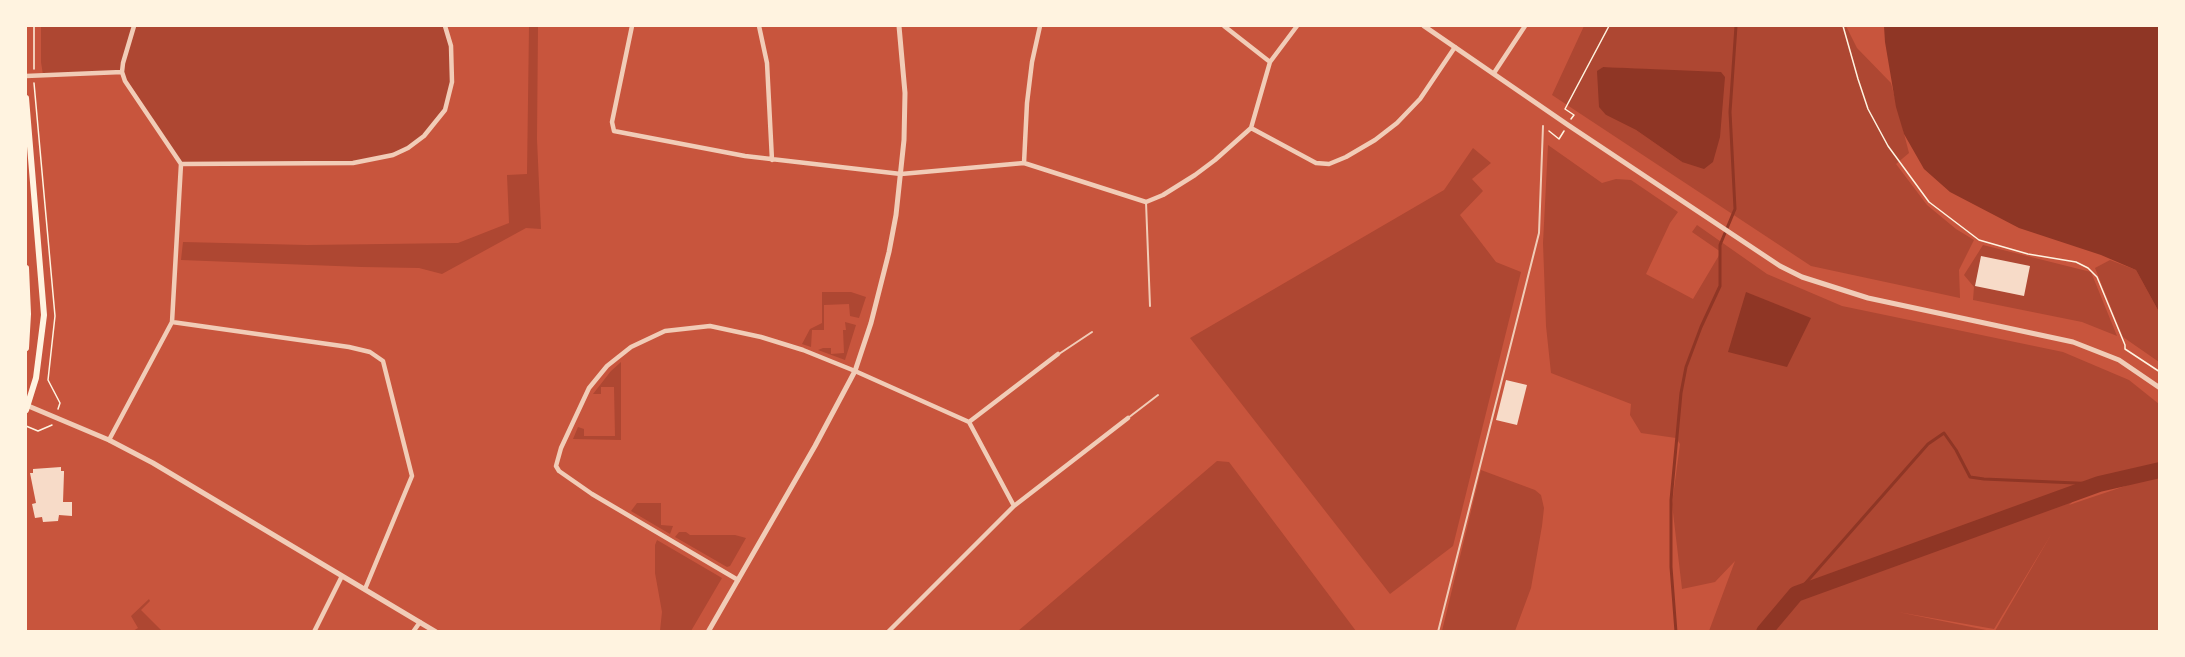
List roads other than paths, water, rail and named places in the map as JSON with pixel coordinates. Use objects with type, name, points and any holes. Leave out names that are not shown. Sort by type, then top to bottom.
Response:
[{"type":"main road","points":[[26,98],[44,315],[36,378],[26,407]]},
{"type":"main road","points":[[26,268],[28,314],[26,348]]},
{"type":"street","points":[[109,440],[172,322],[181,164],[125,81],[122,72],[123,63],[134,26]]},
{"type":"street","points":[[181,164],[353,163],[393,155],[408,148],[428,132],[445,111],[452,82],[450,46],[445,26]]},
{"type":"street","points":[[632,26],[612,122],[614,131],[685,146],[772,160],[901,174],[1024,163],[1146,202],[1163,195],[1195,175],[1251,128],[1270,62],[1297,26]]},
{"type":"street","points":[[759,26],[766,63],[772,160]]},
{"type":"street","points":[[708,632],[815,446],[855,371],[889,252],[901,174],[905,93],[899,26]]},
{"type":"street","points":[[1024,163],[1032,54],[1040,26]]},
{"type":"street","points":[[1224,26],[1270,62]]},
{"type":"street","points":[[1424,26],[1780,266],[1818,284],[1868,298],[2073,342],[2119,360],[2160,388]]},
{"type":"street","points":[[1494,74],[1525,26]]},
{"type":"street","points":[[1251,128],[1316,163],[1329,164],[1375,140],[1397,123],[1420,99],[1455,46]]},
{"type":"street","points":[[26,76],[122,72]]},
{"type":"street","points":[[172,322],[349,347],[370,352],[383,361],[412,476],[365,589]]},
{"type":"street","points":[[738,580],[592,494],[559,471],[556,466],[561,448],[588,388],[607,366],[631,347],[665,331],[710,326],[761,336],[855,371],[969,422],[1014,506]]},
{"type":"street","points":[[969,422],[1058,354]]},
{"type":"street","points":[[26,407],[109,440],[153,464],[436,632]]},
{"type":"street","points":[[888,632],[1014,506],[1128,418]]},
{"type":"street","points":[[314,632],[342,576]]},
{"type":"street","points":[[413,632],[420,622]]},
{"type":"lane","points":[[1438,632],[1539,233],[1543,126]]},
{"type":"lane","points":[[1146,202],[1150,306]]},
{"type":"lane","points":[[1058,354],[1092,332]]},
{"type":"lane","points":[[1128,418],[1158,395]]},
{"type":"waterway","points":[[1676,632],[1671,567],[1671,500],[1681,393],[1686,367],[1720,286],[1720,245],[1735,209],[1730,112],[1736,26]]},
{"type":"waterway","points":[[1796,594],[1928,444],[1944,433],[1970,477],[2099,484]]},
{"type":"waterway","points":[[1764,632],[1796,594],[2099,484],[2160,470]]}]
